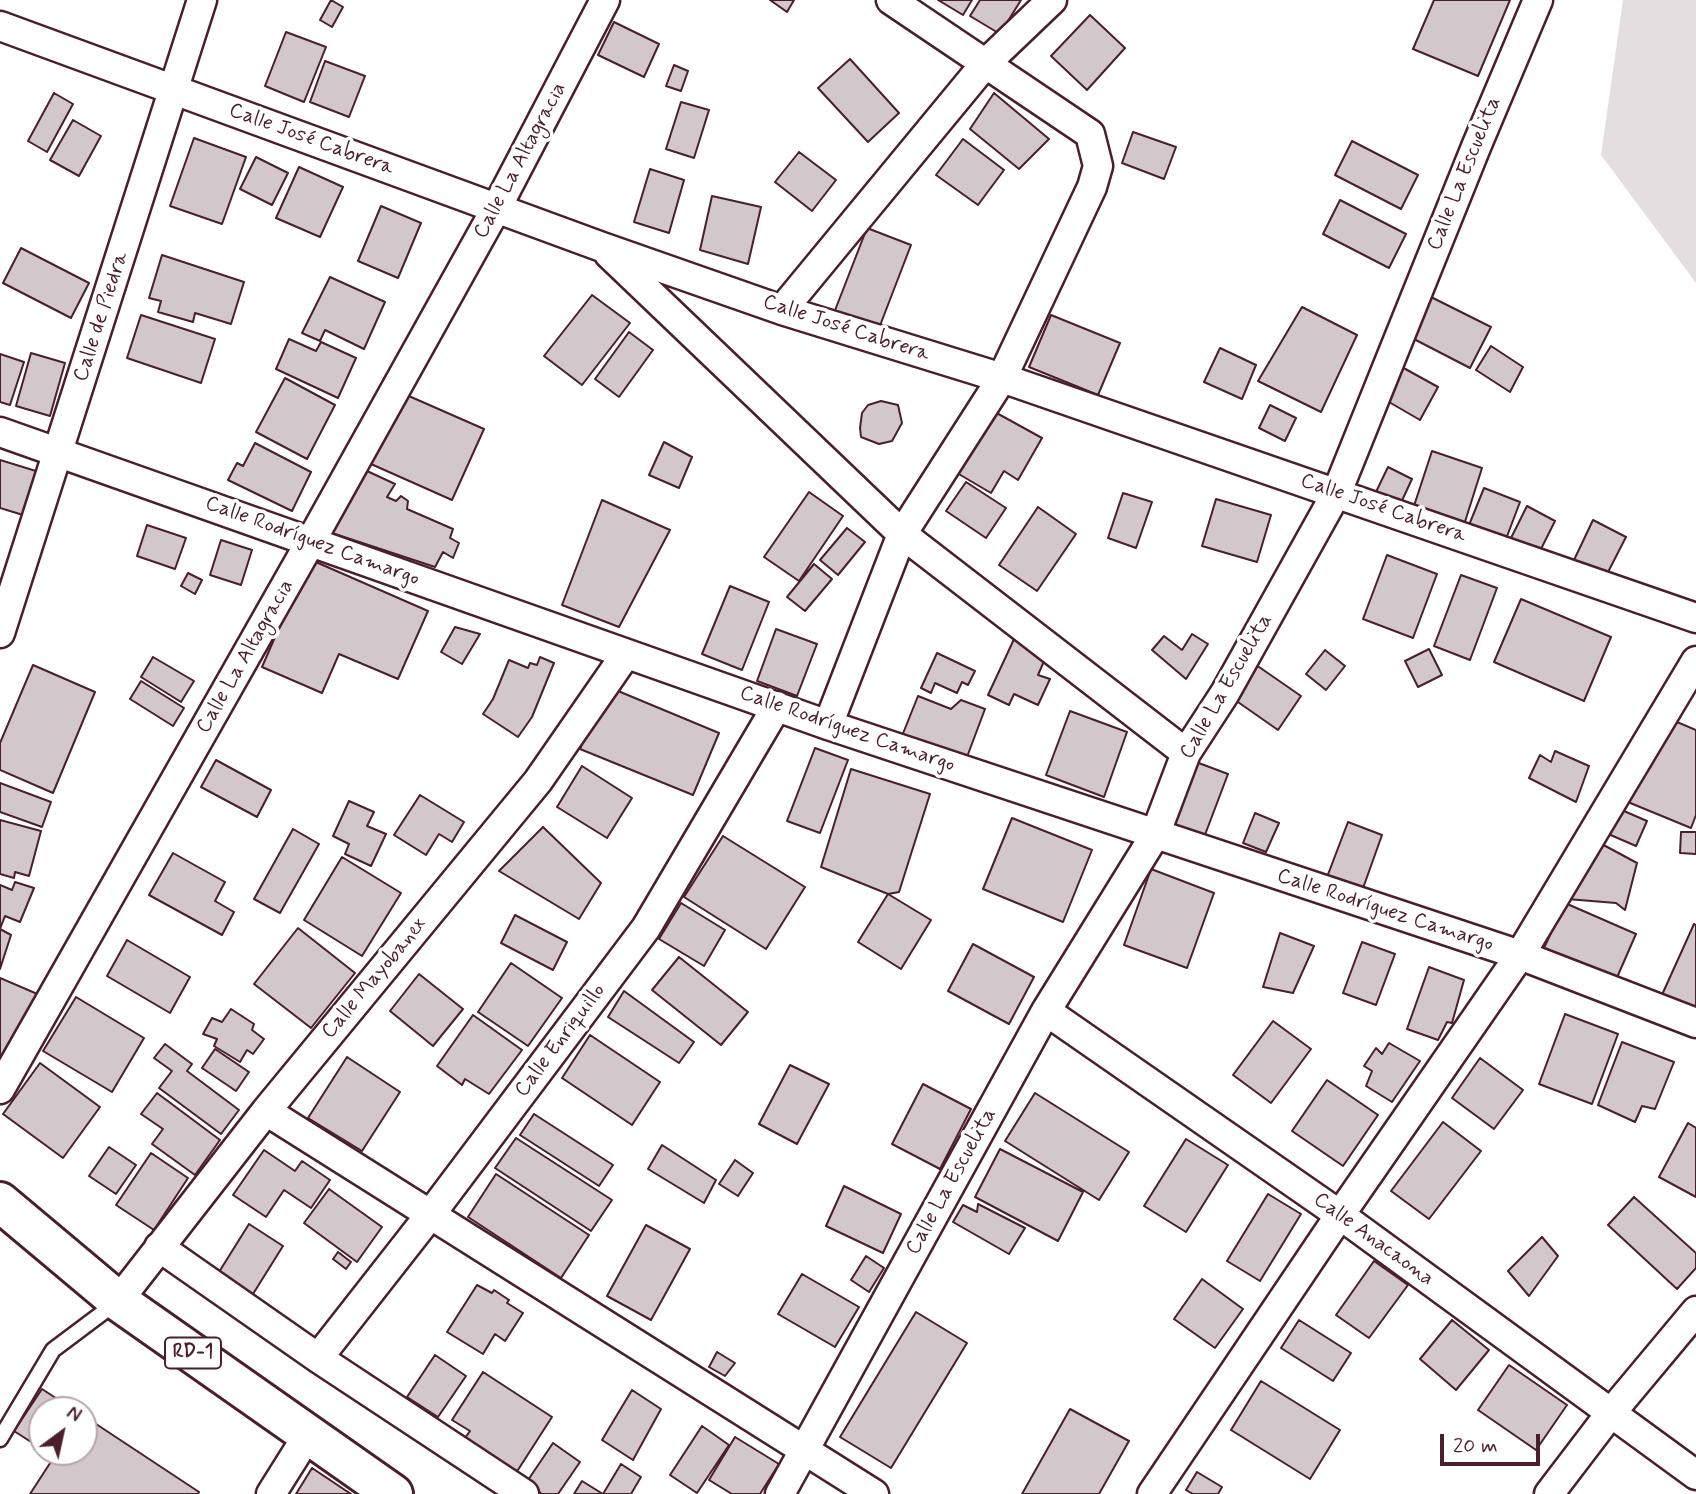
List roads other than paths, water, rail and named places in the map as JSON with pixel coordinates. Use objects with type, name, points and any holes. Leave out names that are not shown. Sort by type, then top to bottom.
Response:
[{"type":"main road","name":"RD-1","points":[[0,1202],[118,1301],[393,1494]]},
{"type":"street","name":"Calle de Piedra","points":[[0,634],[202,0]]},
{"type":"street","name":"Calle La Altagracia","points":[[0,1089],[312,541],[497,208],[605,0]]},
{"type":"street","points":[[828,725],[902,534],[1002,378],[1092,187],[1098,166],[1090,134],[891,0]]},
{"type":"street","points":[[782,310],[985,64],[1052,0]]},
{"type":"street","name":"Calle La Escuelita","points":[[780,1494],[1046,1011],[1155,835],[1186,752],[1225,694],[1337,492],[1538,0]]},
{"type":"street","name":"Calle José Cabrera","points":[[0,26],[602,247],[782,310],[1002,378],[1696,618]]},
{"type":"street","points":[[602,247],[902,534],[1186,752]]},
{"type":"street","name":"Calle Rodríguez Camargo","points":[[0,432],[828,725],[1520,955],[1696,1023]]},
{"type":"street","name":"Calle Mayobanex","points":[[118,1301],[266,1111],[538,781],[626,654]]},
{"type":"street","points":[[1152,1494],[1339,1215],[1520,955],[1696,661]]},
{"type":"street","name":"Calle Enriquillo","points":[[318,1358],[430,1215],[646,928],[777,706]]},
{"type":"street","name":"Calle Anacaona","points":[[1046,1011],[1339,1215],[1696,1475]]},
{"type":"street","points":[[266,1111],[874,1494]]},
{"type":"street","points":[[159,1247],[318,1358],[524,1494]]},
{"type":"street","points":[[1549,1494],[1610,1414],[1696,1311]]},
{"type":"street","points":[[271,1494],[308,1435]]},
{"type":"lane","points":[[0,1439],[53,1349],[118,1301]]}]
